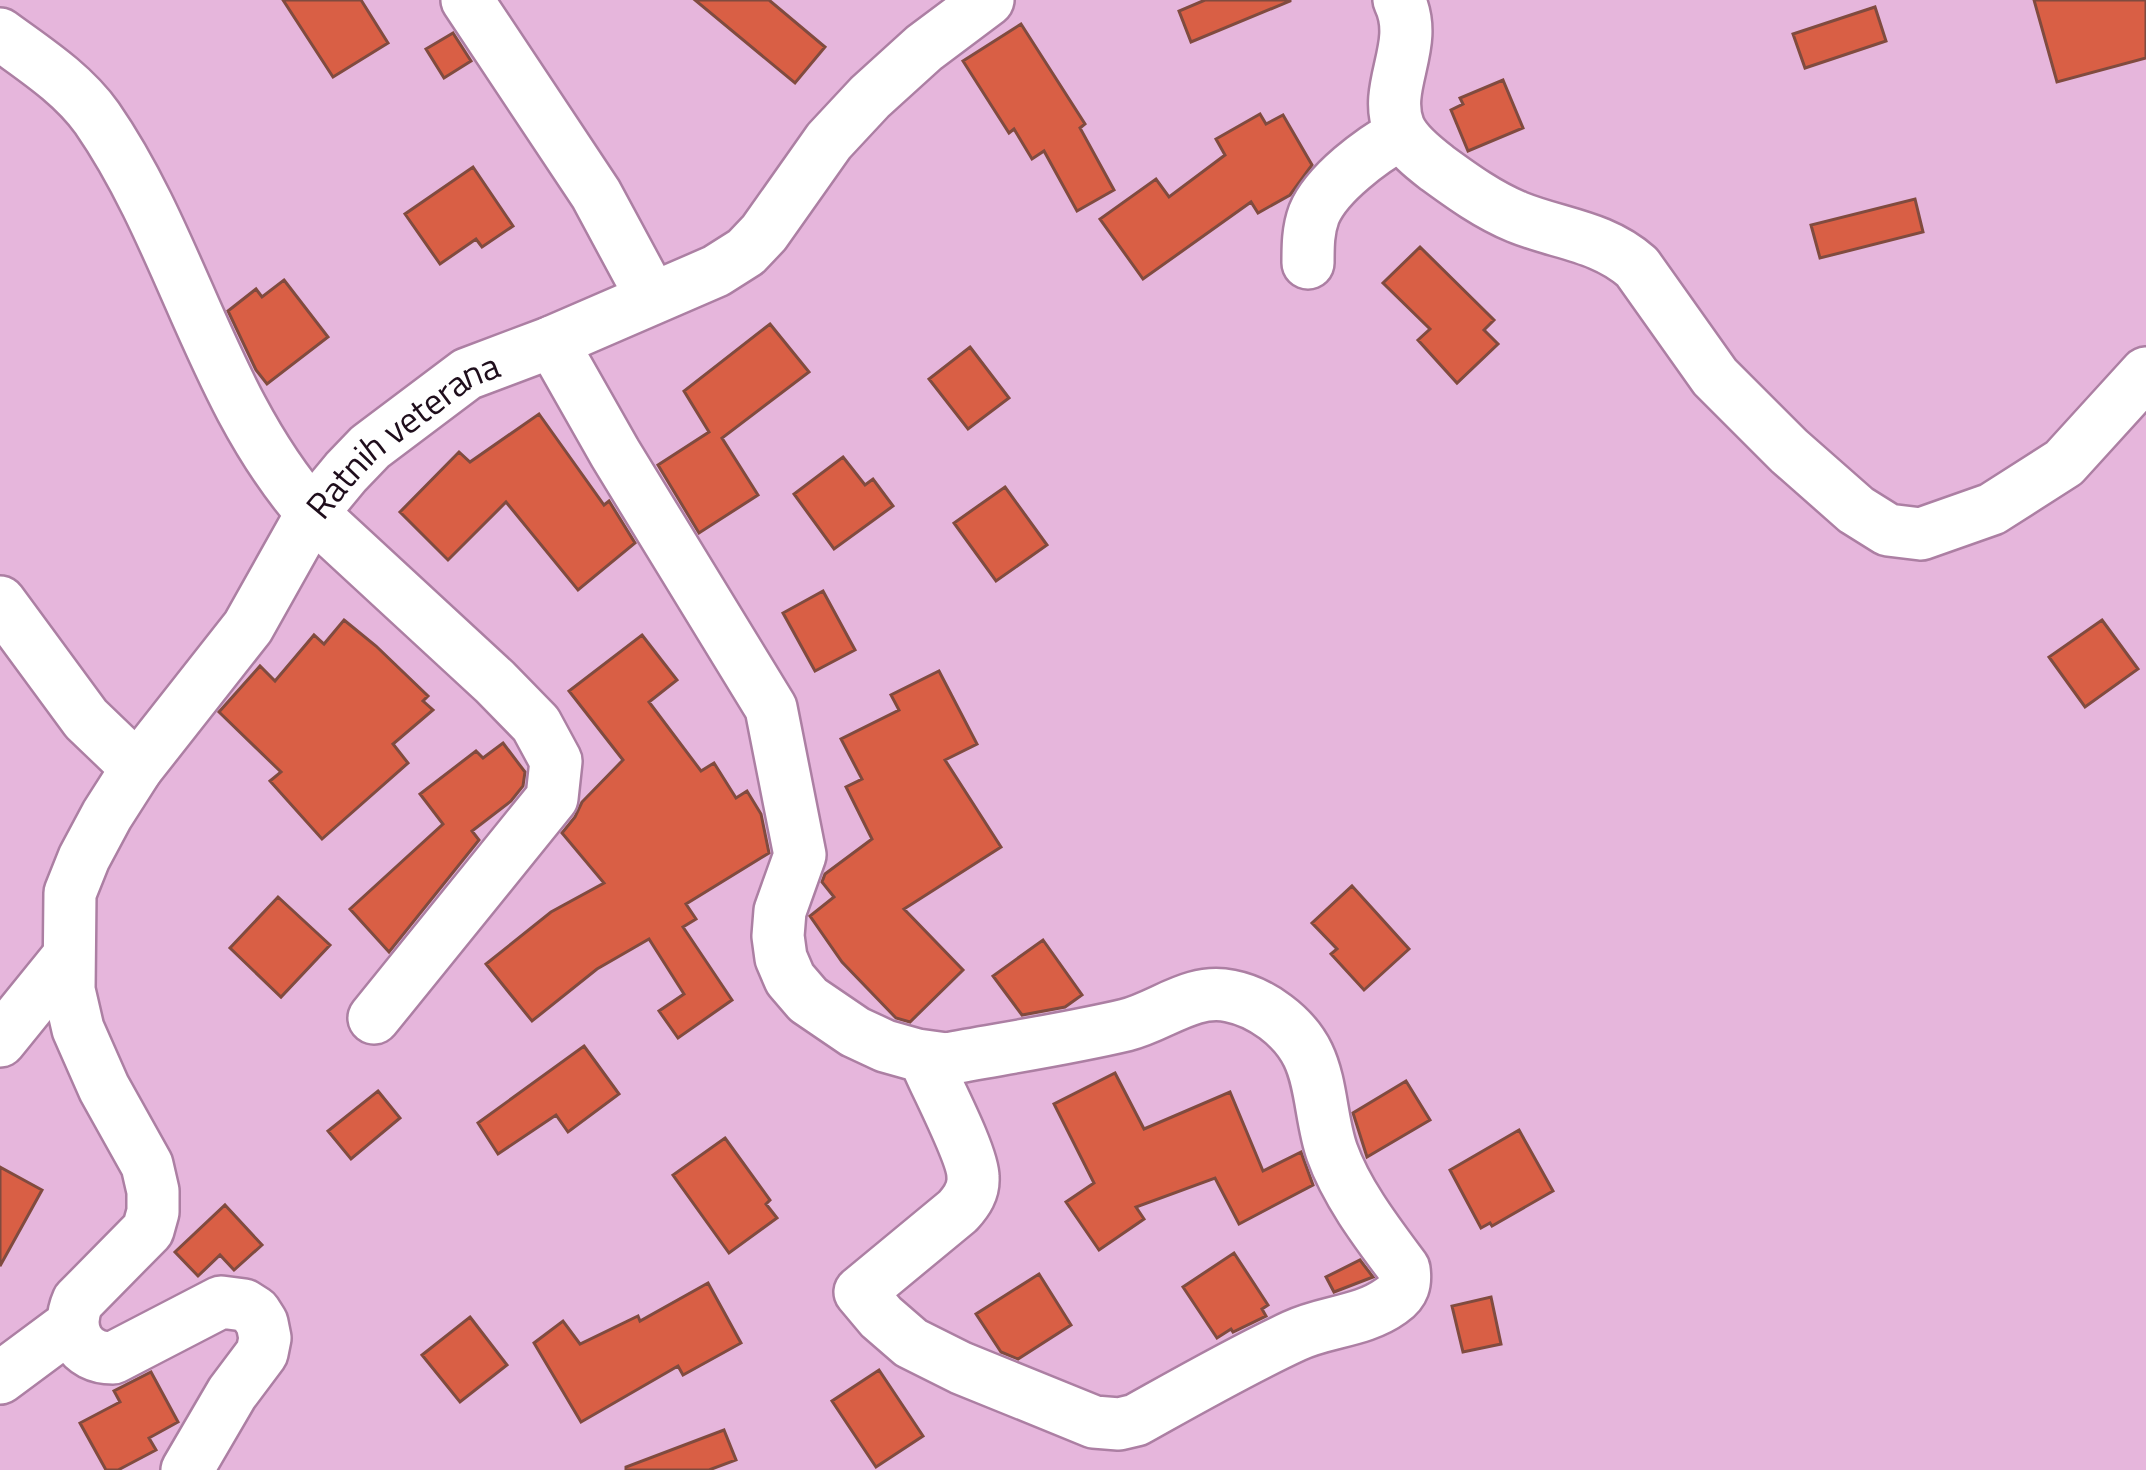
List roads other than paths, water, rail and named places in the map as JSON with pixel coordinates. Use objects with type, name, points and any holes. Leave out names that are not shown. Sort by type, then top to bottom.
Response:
[{"type":"street","points":[[466,0],[596,194],[652,298]]},
{"type":"street","name":"Ratnih veterana","points":[[72,1328],[78,1301],[148,1230],[153,1191],[147,1165],[78,1029],[69,990],[70,893],[106,815],[248,627],[312,513],[370,447],[467,374],[716,271],[746,252],[829,141],[870,97],[988,0]]},
{"type":"street","points":[[1399,0],[1408,33],[1396,97],[1401,134],[1427,160],[1491,205],[1620,252],[1637,267],[1714,377],[1856,510],[1888,530],[1921,534],[1992,509],[2064,463],[2146,373]]},
{"type":"street","points":[[0,34],[71,88],[97,118],[143,197],[250,429],[287,485],[536,724],[556,761],[552,798],[374,1018]]},
{"type":"street","points":[[1308,263],[1308,235],[1327,193],[1377,148],[1401,134]]},
{"type":"street","points":[[552,342],[771,708],[800,855],[780,910],[782,958],[790,979],[808,1000],[885,1046],[946,1059],[1129,1024],[1207,995],[1255,1004],[1280,1020],[1307,1053],[1333,1154],[1349,1187],[1404,1269],[1402,1291],[1375,1311],[1298,1334],[1136,1420],[1119,1424],[1094,1422],[944,1360],[911,1343],[860,1292],[958,1211],[972,1190],[972,1165],[928,1057]]},
{"type":"street","points":[[0,602],[86,719],[137,768]]},
{"type":"street","points":[[0,1041],[68,957]]},
{"type":"street","points":[[0,1378],[72,1328],[86,1351],[113,1358],[221,1301],[244,1305],[262,1323],[262,1353],[232,1393],[187,1470]]}]
